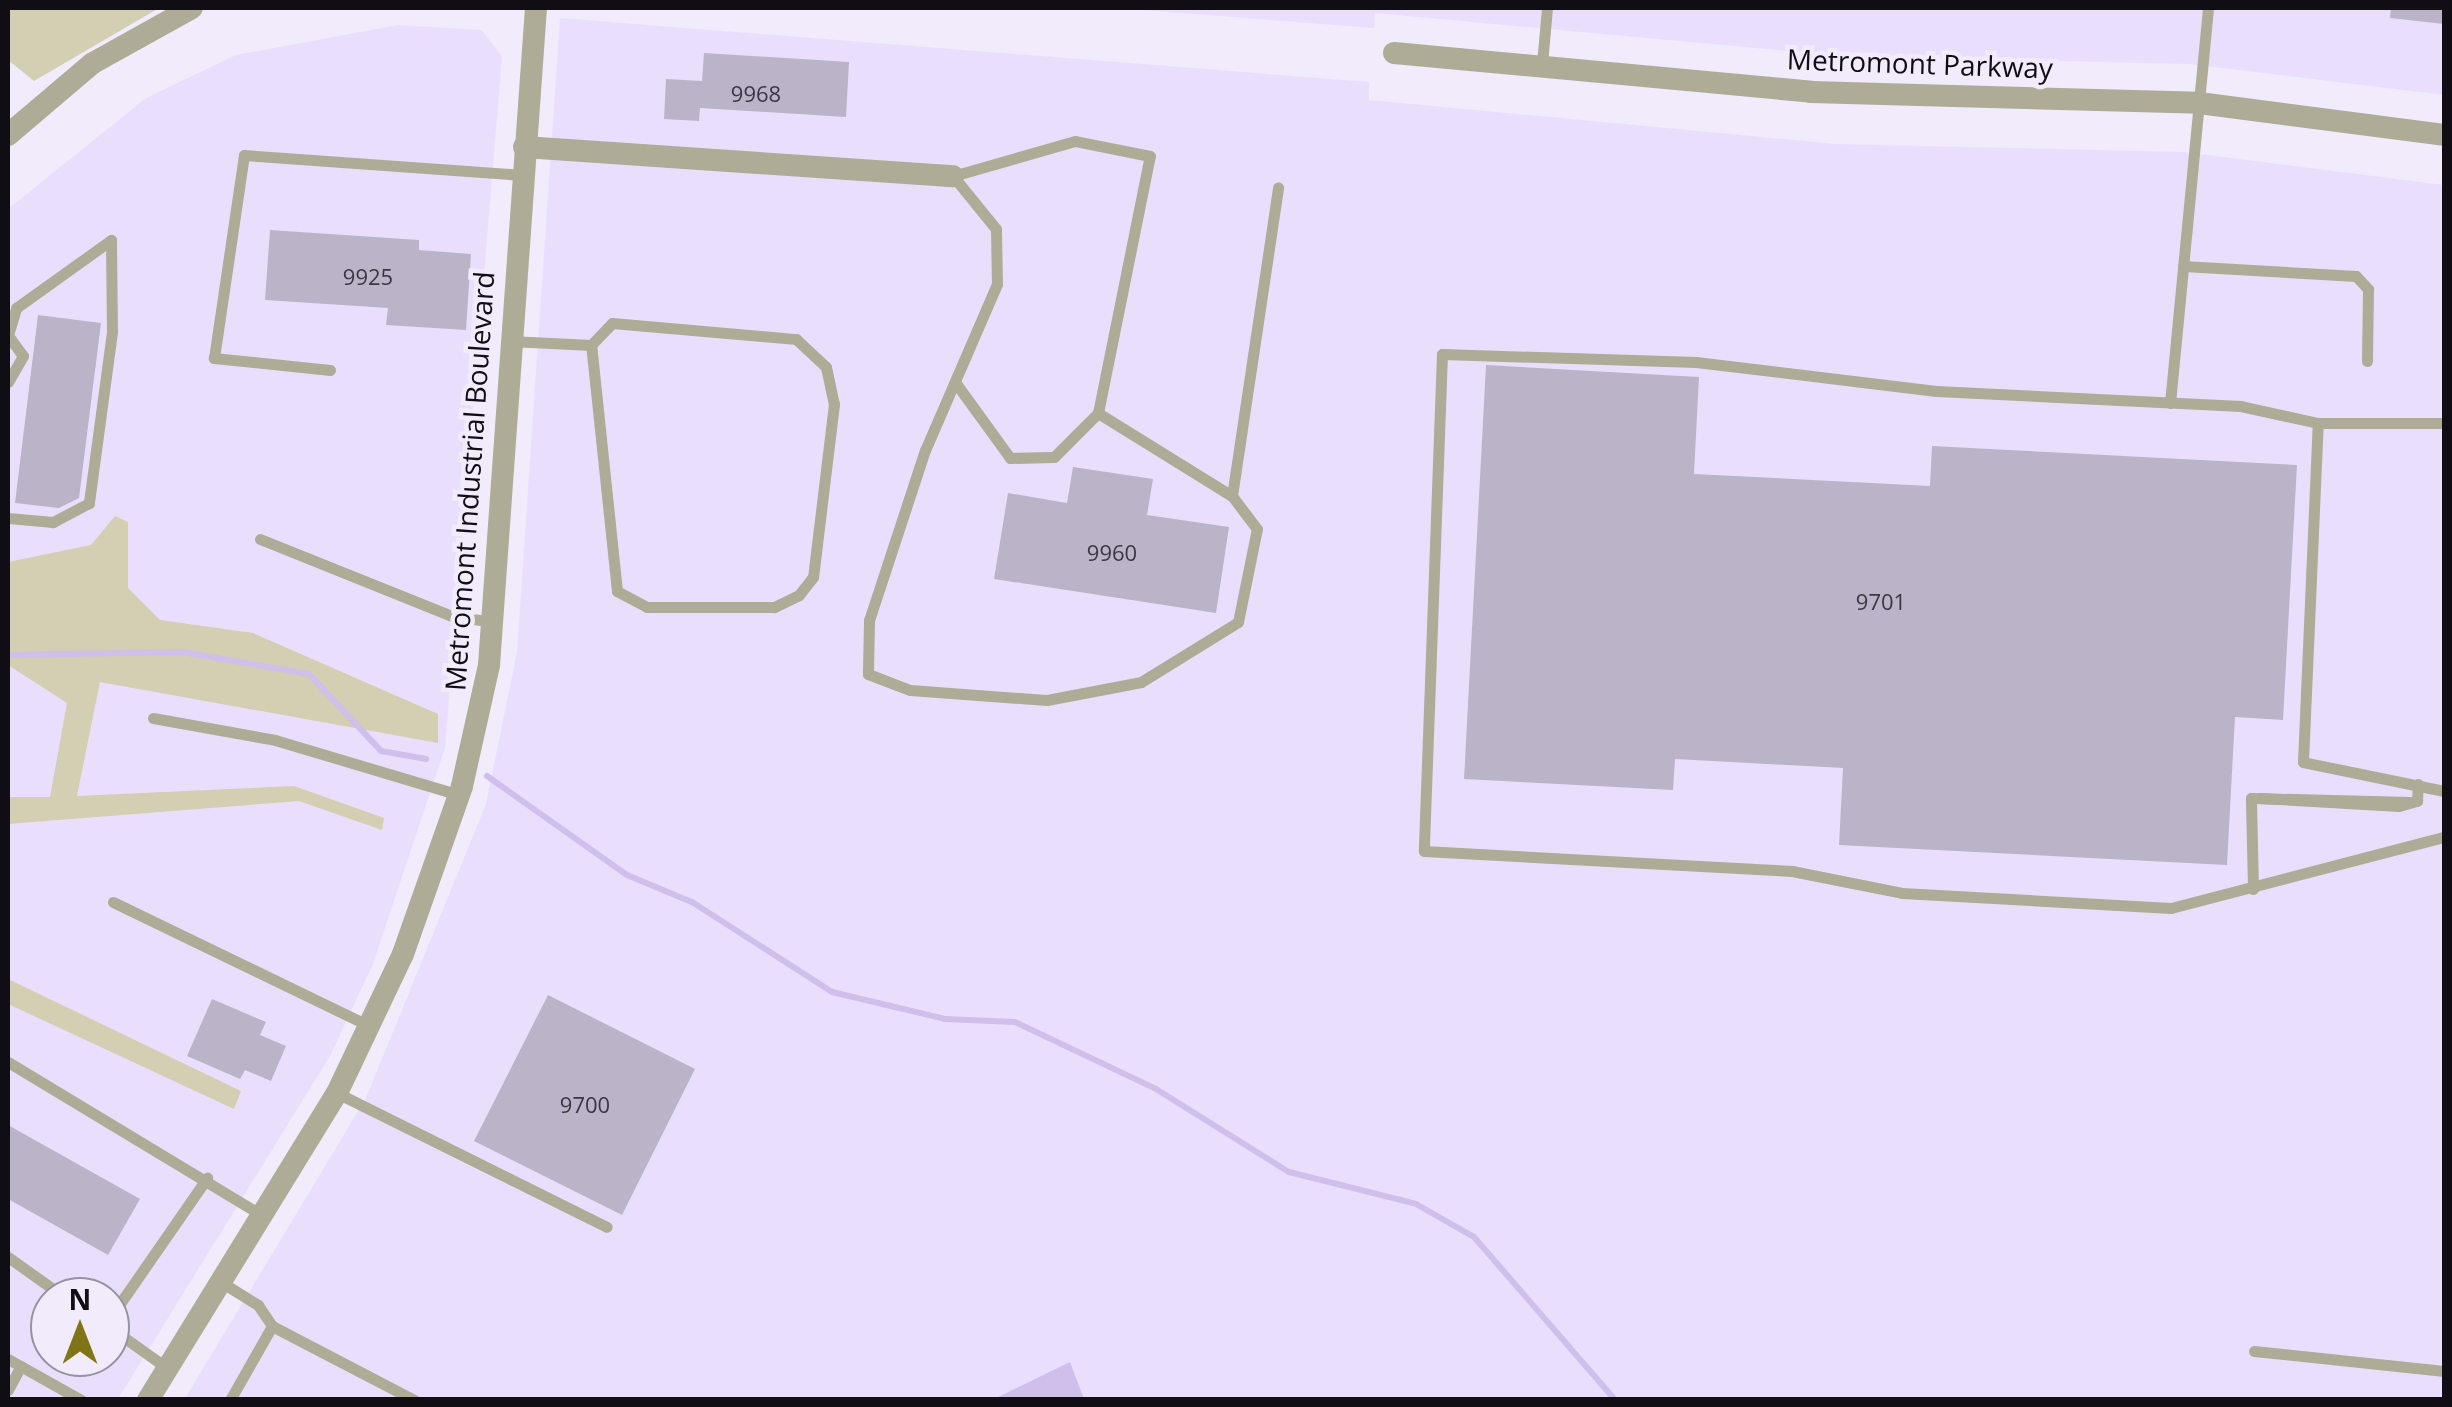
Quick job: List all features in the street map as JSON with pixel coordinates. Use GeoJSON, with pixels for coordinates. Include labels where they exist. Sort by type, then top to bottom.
{"type":"FeatureCollection","features":[{"type":"Feature","properties":{"kind":"street"},"geometry":{"type":"LineString","coordinates":[[8,134],[93,63],[192,8]]}},
{"type":"Feature","properties":{"kind":"street","name":"Metromont Industrial Boulevard"},"geometry":{"type":"LineString","coordinates":[[148,1400],[336,1093],[369,1026],[460,795],[492,622],[536,8]]}},
{"type":"Feature","properties":{"kind":"street","name":"Metromont Parkway"},"geometry":{"type":"LineString","coordinates":[[1394,53],[1811,92],[2199,103],[2444,135]]}},
{"type":"Feature","properties":{"kind":"street"},"geometry":{"type":"LineString","coordinates":[[524,147],[953,176]]}},
{"type":"Feature","properties":{"kind":"lane"},"geometry":{"type":"LineString","coordinates":[[1542,64],[1547,8]]}},
{"type":"Feature","properties":{"kind":"lane"},"geometry":{"type":"LineString","coordinates":[[2170,403],[2208,8]]}},
{"type":"Feature","properties":{"kind":"lane"},"geometry":{"type":"LineString","coordinates":[[955,382],[1010,458],[1054,457],[1098,413],[1150,156],[1076,141],[953,176],[996,229],[997,284],[955,382],[869,620],[868,674],[910,690],[1048,700],[1141,682],[1238,622],[1257,529],[1232,496],[1098,413]]}},
{"type":"Feature","properties":{"kind":"lane"},"geometry":{"type":"LineString","coordinates":[[330,370],[214,358],[244,155],[522,175]]}},
{"type":"Feature","properties":{"kind":"lane"},"geometry":{"type":"LineString","coordinates":[[1232,496],[1278,187]]}},
{"type":"Feature","properties":{"kind":"lane"},"geometry":{"type":"LineString","coordinates":[[8,382],[23,356],[8,334],[16,308],[111,240],[112,332],[88,503],[53,522],[8,518]]}},
{"type":"Feature","properties":{"kind":"lane"},"geometry":{"type":"LineString","coordinates":[[2183,266],[2356,276],[2368,290],[2367,361]]}},
{"type":"Feature","properties":{"kind":"lane"},"geometry":{"type":"LineString","coordinates":[[612,323],[759,336],[796,340],[826,367],[832,423],[813,576],[799,595],[774,606],[646,606],[617,591],[592,346],[612,323]]}},
{"type":"Feature","properties":{"kind":"lane"},"geometry":{"type":"LineString","coordinates":[[510,341],[592,346]]}},
{"type":"Feature","properties":{"kind":"lane"},"geometry":{"type":"LineString","coordinates":[[2444,423],[2318,423],[2170,403],[1936,391],[1696,362],[1442,354],[1424,852],[1792,871],[1902,893],[2171,908],[2444,838]]}},
{"type":"Feature","properties":{"kind":"lane"},"geometry":{"type":"LineString","coordinates":[[2318,423],[2303,762],[2444,792]]}},
{"type":"Feature","properties":{"kind":"lane"},"geometry":{"type":"LineString","coordinates":[[260,539],[452,616],[492,622]]}},
{"type":"Feature","properties":{"kind":"lane"},"geometry":{"type":"LineString","coordinates":[[152,718],[276,740],[460,795]]}},
{"type":"Feature","properties":{"kind":"lane"},"geometry":{"type":"LineString","coordinates":[[2253,889],[2251,798],[2410,802],[2418,784]]}},
{"type":"Feature","properties":{"kind":"lane"},"geometry":{"type":"LineString","coordinates":[[113,902],[369,1026]]}},
{"type":"Feature","properties":{"kind":"lane"},"geometry":{"type":"LineString","coordinates":[[8,1062],[207,1178],[262,1215]]}},
{"type":"Feature","properties":{"kind":"lane"},"geometry":{"type":"LineString","coordinates":[[336,1093],[607,1227]]}},
{"type":"Feature","properties":{"kind":"lane"},"geometry":{"type":"LineString","coordinates":[[130,1289],[207,1178]]}},
{"type":"Feature","properties":{"kind":"lane"},"geometry":{"type":"LineString","coordinates":[[8,1256],[37,1277]]}},
{"type":"Feature","properties":{"kind":"lane"},"geometry":{"type":"LineString","coordinates":[[221,1282],[258,1305],[272,1326],[414,1400]]}},
{"type":"Feature","properties":{"kind":"lane"},"geometry":{"type":"LineString","coordinates":[[230,1400],[272,1326]]}},
{"type":"Feature","properties":{"kind":"lane"},"geometry":{"type":"LineString","coordinates":[[130,1341],[167,1368]]}},
{"type":"Feature","properties":{"kind":"lane"},"geometry":{"type":"LineString","coordinates":[[2254,1351],[2444,1371]]}},
{"type":"Feature","properties":{"kind":"lane"},"geometry":{"type":"LineString","coordinates":[[8,1358],[81,1400]]}},
{"type":"Feature","properties":{"kind":"lane"},"geometry":{"type":"LineString","coordinates":[[8,1390],[22,1366]]}},
{"type":"Feature","properties":{"kind":"shaded area"},"geometry":{"type":"Polygon","coordinates":[[[8,8],[159,8],[34,81],[8,60],[8,8]]]}},
{"type":"Feature","properties":{"kind":"shaded area"},"geometry":{"type":"Polygon","coordinates":[[[1116,8],[2444,8],[2444,95],[2189,64],[1842,56],[1375,13],[1374,28],[1116,8]]]}},
{"type":"Feature","properties":{"kind":"shaded area"},"geometry":{"type":"Polygon","coordinates":[[[560,18],[1369,82],[1369,100],[1836,144],[2184,152],[2444,185],[2444,1399],[184,1400],[366,1098],[486,804],[517,652],[560,18]]]}},
{"type":"Feature","properties":{"kind":"shaded area"},"geometry":{"type":"Polygon","coordinates":[[[398,25],[482,30],[502,57],[445,748],[373,964],[330,1056],[118,1399],[8,1399],[8,209],[146,98],[236,55],[398,25]]]}},
{"type":"Feature","properties":{"kind":"shaded area"},"geometry":{"type":"Polygon","coordinates":[[[115,516],[128,522],[128,588],[160,620],[253,633],[438,714],[438,743],[100,682],[77,796],[294,786],[384,818],[382,830],[299,801],[8,824],[8,797],[50,797],[67,703],[8,665],[8,562],[91,545],[115,516]]]}},
{"type":"Feature","properties":{"kind":"shaded area"},"geometry":{"type":"Polygon","coordinates":[[[8,979],[241,1091],[234,1109],[8,1004],[8,979]]]}},
{"type":"Feature","properties":{"kind":"shaded area"},"geometry":{"type":"Polygon","coordinates":[[[1070,1362],[1084,1399],[994,1399],[1070,1362]]]}},
{"type":"Feature","properties":{"kind":"building"},"geometry":{"type":"Polygon","coordinates":[[[2391,8],[2444,8],[2444,24],[2390,18],[2391,8]]]}},
{"type":"Feature","properties":{"kind":"building"},"geometry":{"type":"Polygon","coordinates":[[[704,53],[849,62],[846,117],[700,108],[699,121],[664,119],[666,79],[702,81],[704,53]]]}},
{"type":"Feature","properties":{"kind":"building"},"geometry":{"type":"Polygon","coordinates":[[[270,230],[419,240],[419,250],[471,254],[466,330],[386,325],[388,308],[265,300],[270,230]]]}},
{"type":"Feature","properties":{"kind":"building"},"geometry":{"type":"Polygon","coordinates":[[[38,315],[101,323],[79,498],[59,508],[15,503],[38,315]]]}},
{"type":"Feature","properties":{"kind":"building"},"geometry":{"type":"Polygon","coordinates":[[[1486,365],[1699,377],[1694,474],[1930,486],[1932,446],[2297,465],[2283,720],[2235,717],[2227,865],[1839,845],[1843,768],[1675,759],[1673,790],[1464,779],[1486,365]]]}},
{"type":"Feature","properties":{"kind":"building"},"geometry":{"type":"Polygon","coordinates":[[[1073,467],[1153,479],[1147,515],[1229,527],[1216,613],[994,579],[1008,493],[1067,503],[1073,467]]]}},
{"type":"Feature","properties":{"kind":"building"},"geometry":{"type":"Polygon","coordinates":[[[548,995],[695,1069],[622,1215],[474,1141],[548,995]]]}},
{"type":"Feature","properties":{"kind":"building"},"geometry":{"type":"Polygon","coordinates":[[[212,999],[266,1022],[260,1035],[286,1046],[271,1081],[245,1070],[240,1079],[187,1056],[212,999]]]}},
{"type":"Feature","properties":{"kind":"building"},"geometry":{"type":"Polygon","coordinates":[[[8,1125],[140,1199],[108,1255],[8,1199],[8,1125]]]}},
{"type":"Feature","properties":{"kind":"waterway"},"geometry":{"type":"LineString","coordinates":[[8,655],[182,652],[309,674],[381,751],[426,759]]}},
{"type":"Feature","properties":{"kind":"waterway"},"geometry":{"type":"LineString","coordinates":[[487,776],[627,875],[692,902],[832,992],[945,1019],[1015,1022],[1156,1089],[1289,1172],[1416,1204],[1474,1237],[1615,1400]]}}]}
